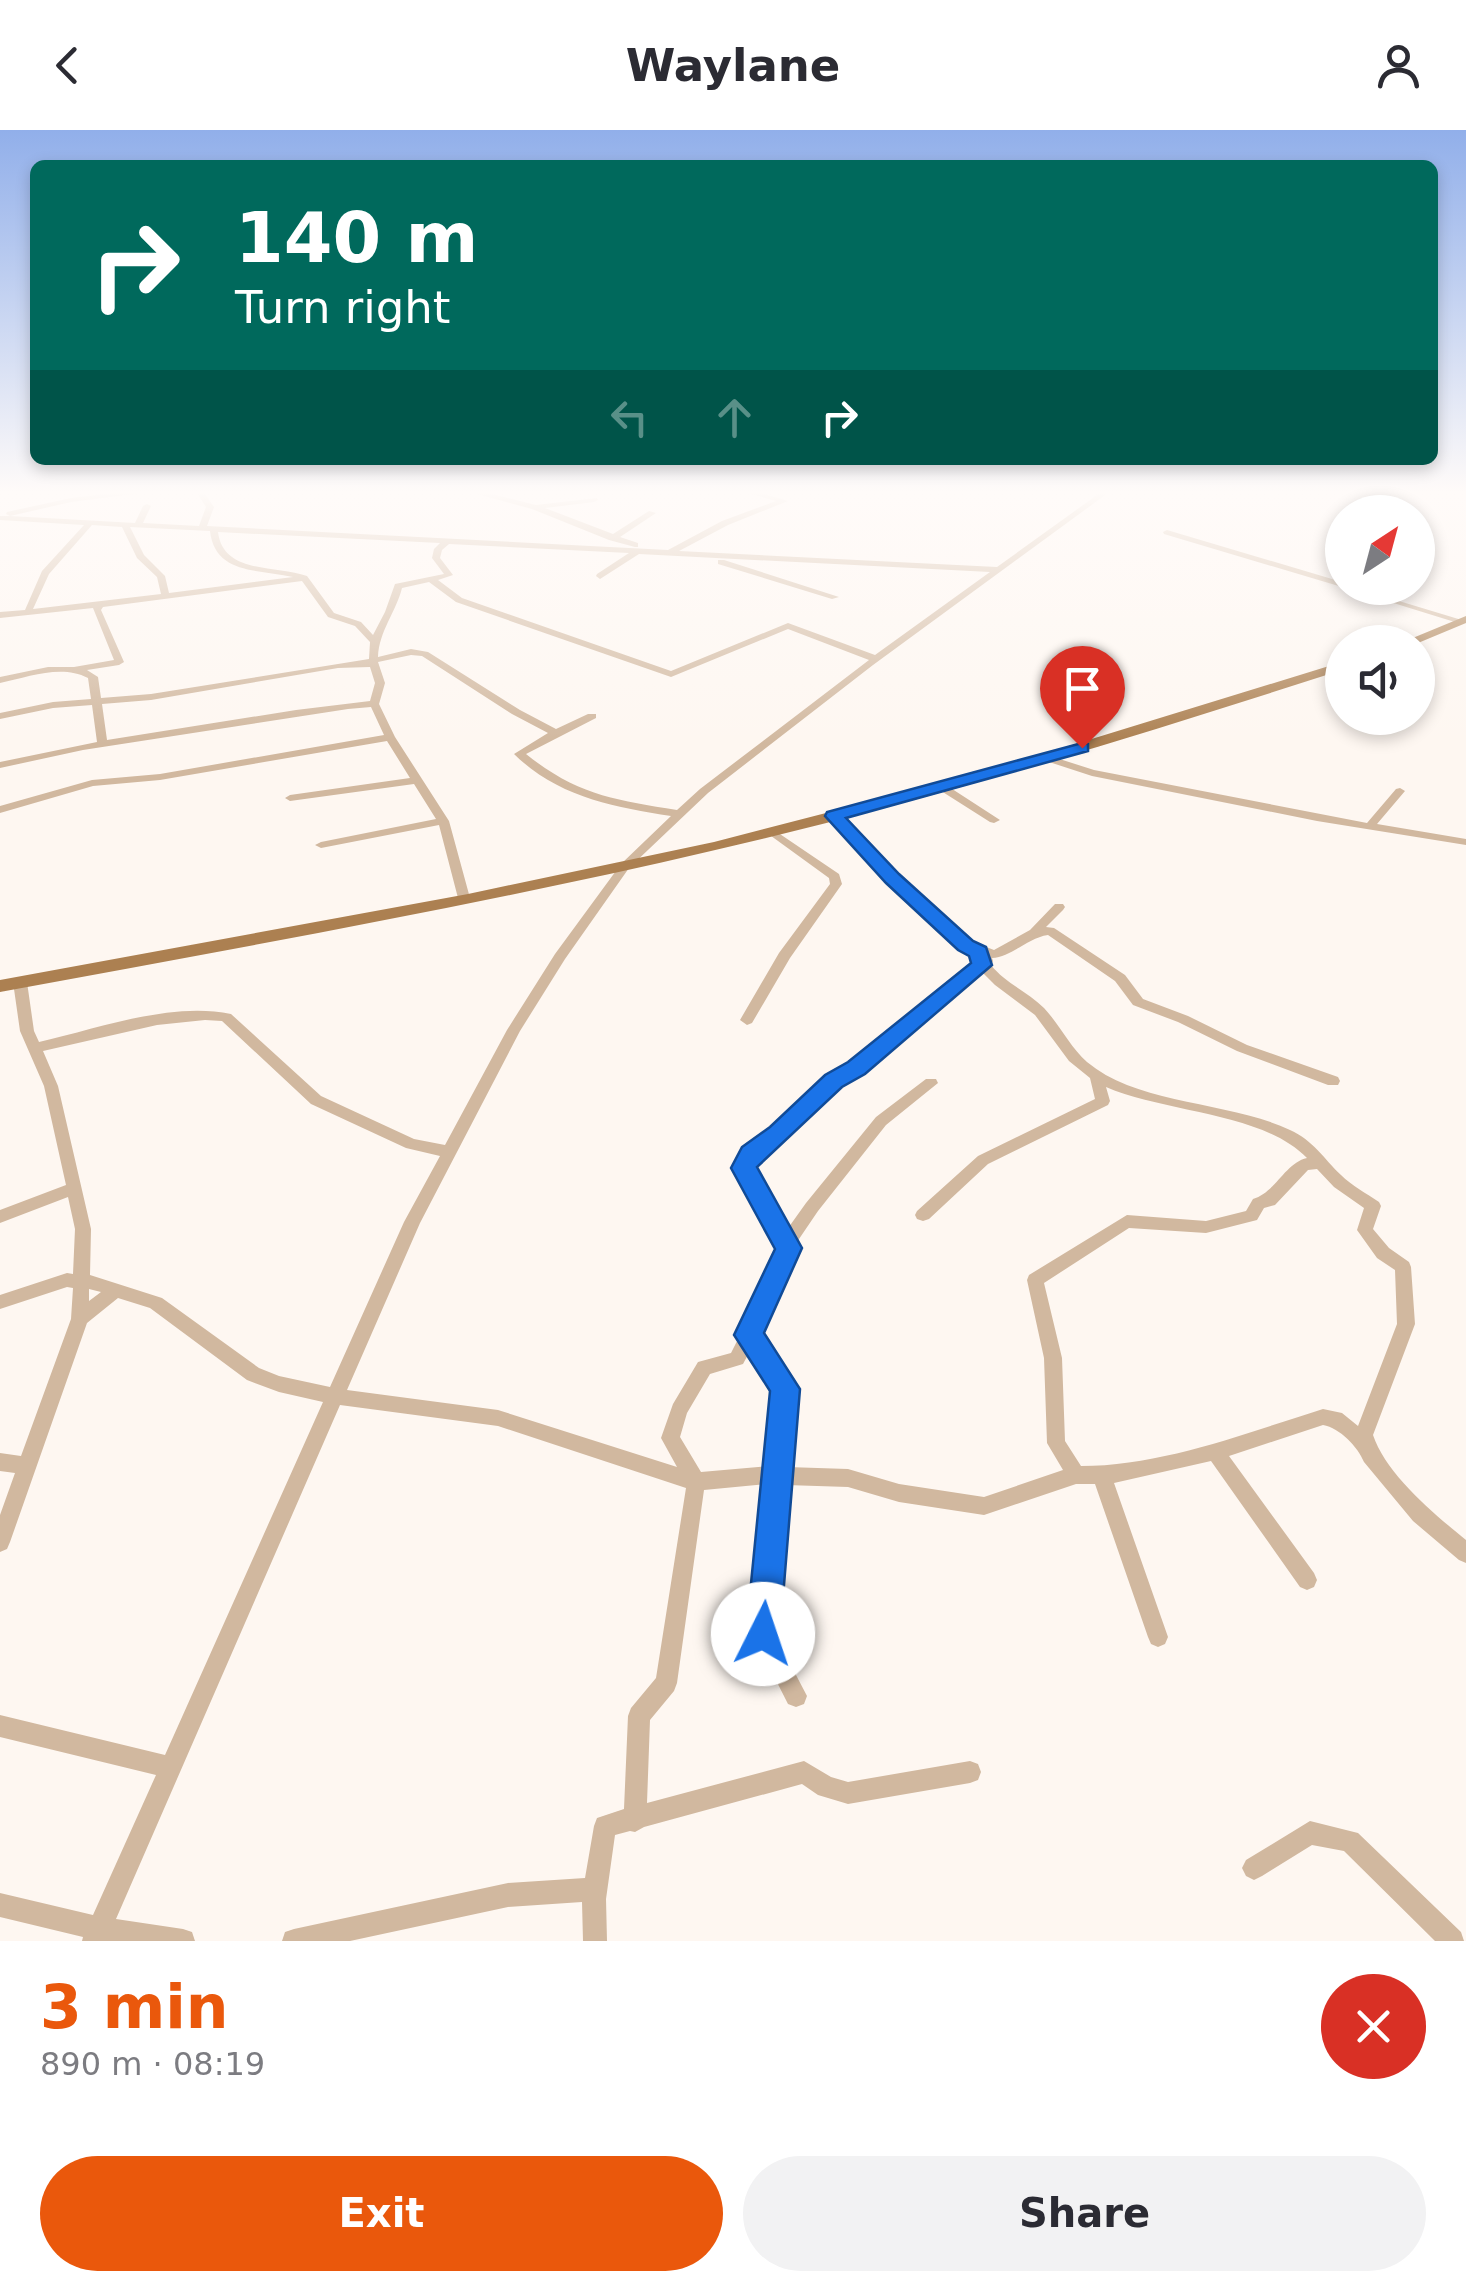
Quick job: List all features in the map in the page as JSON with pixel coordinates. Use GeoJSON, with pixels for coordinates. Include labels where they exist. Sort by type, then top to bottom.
{"type":"FeatureCollection","features":[{"type":"Feature","properties":{"kind":"main road"},"geometry":{"type":"LineString","coordinates":[[1435,631],[1463,620]]}},
{"type":"Feature","properties":{"kind":"main road"},"geometry":{"type":"LineString","coordinates":[[0,986],[625,866],[834,816],[1048,758],[1325,671]]}},
{"type":"Feature","properties":{"kind":"street"},"geometry":{"type":"LineString","coordinates":[[29,609],[44,575]]}},
{"type":"Feature","properties":{"kind":"street"},"geometry":{"type":"LineString","coordinates":[[160,575],[165,595]]}},
{"type":"Feature","properties":{"kind":"street"},"geometry":{"type":"LineString","coordinates":[[284,575],[304,578],[331,614],[358,624],[372,640]]}},
{"type":"Feature","properties":{"kind":"street"},"geometry":{"type":"LineString","coordinates":[[447,575],[398,586],[396,598],[372,640],[368,663],[380,682],[374,704],[390,738],[443,821],[464,898]]}},
{"type":"Feature","properties":{"kind":"street"},"geometry":{"type":"LineString","coordinates":[[765,575],[835,597]]}},
{"type":"Feature","properties":{"kind":"street"},"geometry":{"type":"LineString","coordinates":[[97,1935],[412,1222],[514,1030],[560,957],[625,866],[704,790],[993,575]]}},
{"type":"Feature","properties":{"kind":"street"},"geometry":{"type":"LineString","coordinates":[[0,615],[304,578]]}},
{"type":"Feature","properties":{"kind":"street"},"geometry":{"type":"LineString","coordinates":[[431,579],[460,600],[671,674],[788,626],[876,658]]}},
{"type":"Feature","properties":{"kind":"street"},"geometry":{"type":"LineString","coordinates":[[0,680],[119,662],[99,605]]}},
{"type":"Feature","properties":{"kind":"street"},"geometry":{"type":"LineString","coordinates":[[1411,605],[1463,620]]}},
{"type":"Feature","properties":{"kind":"street"},"geometry":{"type":"LineString","coordinates":[[0,716],[368,663],[411,652],[424,654],[556,733]]}},
{"type":"Feature","properties":{"kind":"street"},"geometry":{"type":"LineString","coordinates":[[77,669],[93,677],[94,700],[104,733],[102,741]]}},
{"type":"Feature","properties":{"kind":"street"},"geometry":{"type":"LineString","coordinates":[[0,765],[102,741],[171,734],[306,710],[374,704]]}},
{"type":"Feature","properties":{"kind":"street"},"geometry":{"type":"LineString","coordinates":[[592,716],[519,754],[560,787],[598,800],[679,814]]}},
{"type":"Feature","properties":{"kind":"street"},"geometry":{"type":"LineString","coordinates":[[0,810],[92,782],[160,777],[390,738]]}},
{"type":"Feature","properties":{"kind":"street"},"geometry":{"type":"LineString","coordinates":[[1048,758],[1092,773],[1466,842]]}},
{"type":"Feature","properties":{"kind":"street"},"geometry":{"type":"LineString","coordinates":[[290,798],[417,780]]}},
{"type":"Feature","properties":{"kind":"street"},"geometry":{"type":"LineString","coordinates":[[942,787],[994,820]]}},
{"type":"Feature","properties":{"kind":"street"},"geometry":{"type":"LineString","coordinates":[[1369,827],[1400,791]]}},
{"type":"Feature","properties":{"kind":"street"},"geometry":{"type":"LineString","coordinates":[[834,816],[892,878],[965,946],[985,957],[1032,1005],[1074,1061],[1096,1075],[1163,1101],[1285,1132],[1313,1150],[1331,1176],[1373,1206],[1365,1230],[1383,1253],[1403,1267],[1406,1324],[1364,1434],[1371,1456],[1420,1514],[1466,1553]]}},
{"type":"Feature","properties":{"kind":"street"},"geometry":{"type":"LineString","coordinates":[[321,844],[443,821]]}},
{"type":"Feature","properties":{"kind":"street"},"geometry":{"type":"LineString","coordinates":[[748,1020],[784,956],[836,884],[835,877],[771,831]]}},
{"type":"Feature","properties":{"kind":"street"},"geometry":{"type":"LineString","coordinates":[[1034,933],[1059,907]]}},
{"type":"Feature","properties":{"kind":"street"},"geometry":{"type":"LineString","coordinates":[[789,1248],[744,1168],[750,1154],[985,957],[1034,933],[1050,931],[1086,954],[1120,978],[1138,1002],[1184,1019],[1242,1048],[1333,1081]]}},
{"type":"Feature","properties":{"kind":"street"},"geometry":{"type":"LineString","coordinates":[[0,1542],[80,1319],[83,1230],[51,1086],[27,1031],[20,982]]}},
{"type":"Feature","properties":{"kind":"street"},"geometry":{"type":"LineString","coordinates":[[34,1048],[181,1017],[206,1014],[226,1018],[316,1100],[410,1144],[450,1152]]}},
{"type":"Feature","properties":{"kind":"street"},"geometry":{"type":"LineString","coordinates":[[923,1215],[983,1160],[1103,1101],[1096,1075]]}},
{"type":"Feature","properties":{"kind":"street"},"geometry":{"type":"LineString","coordinates":[[634,1820],[639,1716],[666,1683],[696,1482],[670,1438],[679,1410],[704,1368],[737,1359],[791,1237],[845,1161],[881,1121],[931,1083]]}},
{"type":"Feature","properties":{"kind":"street"},"geometry":{"type":"LineString","coordinates":[[1076,1475],[1056,1443],[1053,1358],[1035,1280],[1127,1221],[1206,1227],[1250,1216],[1259,1202],[1269,1200],[1304,1164],[1322,1163]]}},
{"type":"Feature","properties":{"kind":"street"},"geometry":{"type":"LineString","coordinates":[[0,1216],[73,1190]]}},
{"type":"Feature","properties":{"kind":"street"},"geometry":{"type":"LineString","coordinates":[[0,1302],[68,1280],[116,1289],[156,1304],[253,1374],[334,1396],[498,1418],[696,1482],[776,1476],[848,1478],[899,1492],[984,1506],[1076,1475],[1107,1475],[1215,1452],[1324,1417],[1336,1418],[1368,1446]]}},
{"type":"Feature","properties":{"kind":"street"},"geometry":{"type":"LineString","coordinates":[[80,1319],[116,1289]]}},
{"type":"Feature","properties":{"kind":"street"},"geometry":{"type":"LineString","coordinates":[[749,1335],[785,1389],[763,1634],[796,1696]]}},
{"type":"Feature","properties":{"kind":"street"},"geometry":{"type":"LineString","coordinates":[[1215,1452],[1307,1580]]}},
{"type":"Feature","properties":{"kind":"street"},"geometry":{"type":"LineString","coordinates":[[0,1462],[28,1466]]}},
{"type":"Feature","properties":{"kind":"street"},"geometry":{"type":"LineString","coordinates":[[1107,1475],[1104,1484],[1158,1637]]}},
{"type":"Feature","properties":{"kind":"street"},"geometry":{"type":"LineString","coordinates":[[0,1726],[170,1768]]}},
{"type":"Feature","properties":{"kind":"street"},"geometry":{"type":"LineString","coordinates":[[595,1941],[595,1889],[605,1826],[804,1772],[826,1787],[848,1792],[970,1772]]}},
{"type":"Feature","properties":{"kind":"street"},"geometry":{"type":"LineString","coordinates":[[1254,1868],[1310,1833],[1350,1841],[1452,1941]]}},
{"type":"Feature","properties":{"kind":"street"},"geometry":{"type":"LineString","coordinates":[[294,1941],[412,1919],[508,1895],[595,1889]]}},
{"type":"Feature","properties":{"kind":"street"},"geometry":{"type":"LineString","coordinates":[[0,1906],[97,1935],[184,1941]]}},
{"type":"Feature","properties":{"kind":"route"},"geometry":{"type":"LineString","coordinates":[[763,1634],[785,1389],[749,1335],[789,1248],[744,1168],[750,1154],[779,1133],[834,1081],[856,1068],[982,965],[979,952],[965,946],[892,878],[834,816],[1082,748]]}}]}
